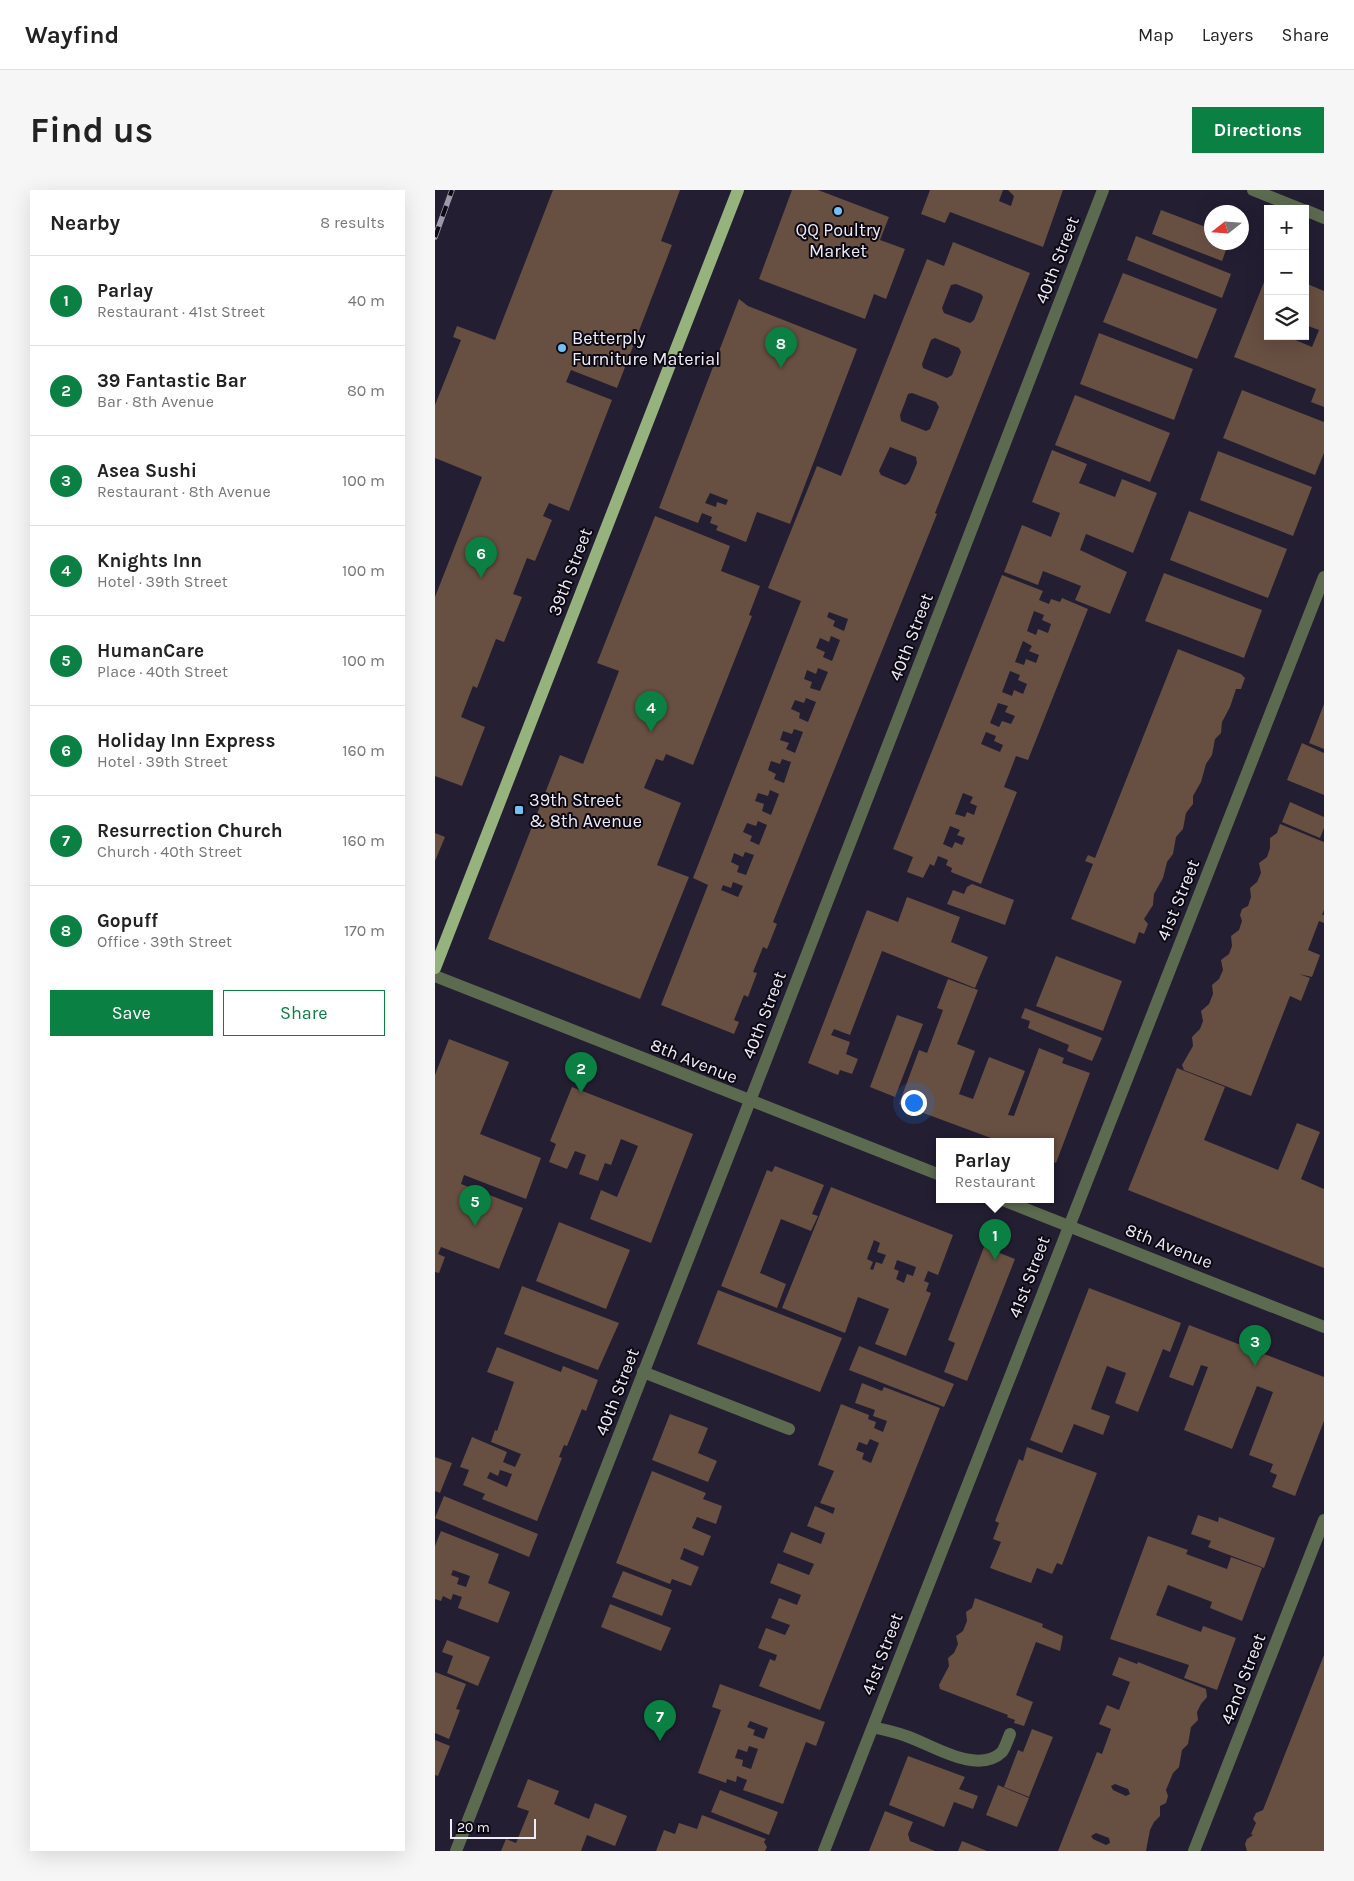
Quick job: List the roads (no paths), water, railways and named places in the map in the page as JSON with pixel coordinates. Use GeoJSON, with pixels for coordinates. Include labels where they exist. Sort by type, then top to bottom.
{"type":"FeatureCollection","features":[{"type":"Feature","properties":{"kind":"main road","name":"39th Street"},"geometry":{"type":"LineString","coordinates":[[435,968],[738,190]]}},
{"type":"Feature","properties":{"kind":"street","name":"40th Street"},"geometry":{"type":"LineString","coordinates":[[455,1851],[749,1102],[1103,190]]}},
{"type":"Feature","properties":{"kind":"street"},"geometry":{"type":"LineString","coordinates":[[1253,190],[1291,205]]}},
{"type":"Feature","properties":{"kind":"street"},"geometry":{"type":"LineString","coordinates":[[1309,212],[1324,218]]}},
{"type":"Feature","properties":{"kind":"street","name":"41st Street"},"geometry":{"type":"LineString","coordinates":[[824,1851],[1324,577]]}},
{"type":"Feature","properties":{"kind":"street","name":"8th Avenue"},"geometry":{"type":"LineString","coordinates":[[435,976],[749,1102],[936,1174]]}},
{"type":"Feature","properties":{"kind":"street","name":"8th Avenue"},"geometry":{"type":"LineString","coordinates":[[1011,1203],[1324,1327]]}},
{"type":"Feature","properties":{"kind":"street"},"geometry":{"type":"LineString","coordinates":[[643,1372],[789,1429]]}},
{"type":"Feature","properties":{"kind":"street","name":"42nd Street"},"geometry":{"type":"LineString","coordinates":[[1194,1851],[1324,1520]]}},
{"type":"Feature","properties":{"kind":"street"},"geometry":{"type":"LineString","coordinates":[[873,1727],[907,1736],[948,1754],[973,1761],[988,1758],[1001,1752],[1010,1734]]}},
{"type":"Feature","properties":{"kind":"railway"},"geometry":{"type":"LineString","coordinates":[[435,237],[452,190]]}},
{"type":"Feature","properties":{"kind":"place","name":"QQ Poultry Market"},"geometry":{"type":"Point","coordinates":[838,211]}},
{"type":"Feature","properties":{"kind":"place","name":"Betterply Furniture Material"},"geometry":{"type":"Point","coordinates":[562,348]}},
{"type":"Feature","properties":{"kind":"place","name":"Gopuff"},"geometry":{"type":"Point","coordinates":[781,368]}},
{"type":"Feature","properties":{"kind":"place","name":"Holiday Inn Express"},"geometry":{"type":"Point","coordinates":[481,578]}},
{"type":"Feature","properties":{"kind":"place","name":"Knights Inn"},"geometry":{"type":"Point","coordinates":[651,732]}},
{"type":"Feature","properties":{"kind":"place","name":"39th Street & 8th Avenue"},"geometry":{"type":"Point","coordinates":[519,810]}},
{"type":"Feature","properties":{"kind":"place","name":"39 Fantastic Bar"},"geometry":{"type":"Point","coordinates":[581,1093]}},
{"type":"Feature","properties":{"kind":"place","name":"HumanCare"},"geometry":{"type":"Point","coordinates":[475,1226]}},
{"type":"Feature","properties":{"kind":"place","name":"Parlay"},"geometry":{"type":"Point","coordinates":[995,1260]}},
{"type":"Feature","properties":{"kind":"place","name":"Asea Sushi"},"geometry":{"type":"Point","coordinates":[1255,1366]}},
{"type":"Feature","properties":{"kind":"place","name":"Resurrection Church"},"geometry":{"type":"Point","coordinates":[660,1741]}}]}
